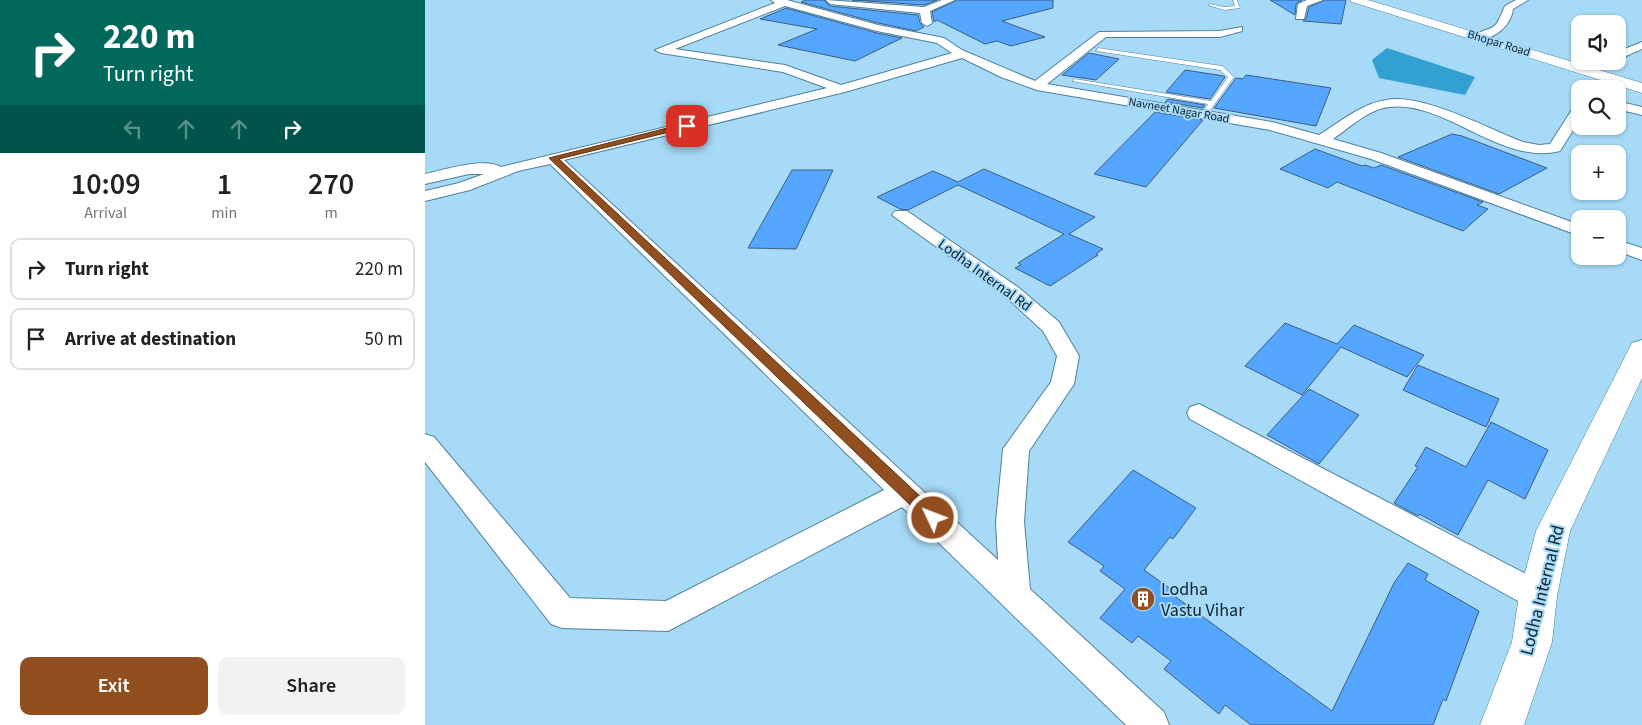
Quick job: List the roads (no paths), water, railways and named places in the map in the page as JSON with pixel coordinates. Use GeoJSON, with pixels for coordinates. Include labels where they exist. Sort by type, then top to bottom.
{"type":"FeatureCollection","features":[{"type":"Feature","properties":{"kind":"street"},"geometry":{"type":"LineString","coordinates":[[829,2],[925,10],[950,0]]}},
{"type":"Feature","properties":{"kind":"street"},"geometry":{"type":"LineString","coordinates":[[1300,17],[1303,4],[1319,0]]}},
{"type":"Feature","properties":{"kind":"street","name":"Bhopar Road"},"geometry":{"type":"LineString","coordinates":[[1356,0],[1571,65]]}},
{"type":"Feature","properties":{"kind":"street"},"geometry":{"type":"LineString","coordinates":[[1478,36],[1500,29],[1507,20],[1508,8],[1523,0]]}},
{"type":"Feature","properties":{"kind":"street"},"geometry":{"type":"LineString","coordinates":[[779,2],[661,50],[785,69],[841,89]]}},
{"type":"Feature","properties":{"kind":"street","name":"Navneet Nagar Road"},"geometry":{"type":"LineString","coordinates":[[779,2],[877,28],[940,40],[963,54],[1005,74],[1037,86],[1208,109],[1272,126],[1376,156],[1571,228]]}},
{"type":"Feature","properties":{"kind":"street"},"geometry":{"type":"LineString","coordinates":[[925,10],[924,16],[927,24],[940,40]]}},
{"type":"Feature","properties":{"kind":"street"},"geometry":{"type":"LineString","coordinates":[[1037,86],[1103,34],[1220,34],[1239,29]]}},
{"type":"Feature","properties":{"kind":"street"},"geometry":{"type":"LineString","coordinates":[[1626,53],[1642,45]]}},
{"type":"Feature","properties":{"kind":"street"},"geometry":{"type":"LineString","coordinates":[[425,196],[464,187],[513,168],[841,89],[963,54]]}},
{"type":"Feature","properties":{"kind":"street","name":"Bhopar Road"},"geometry":{"type":"LineString","coordinates":[[1587,70],[1638,85]]}},
{"type":"Feature","properties":{"kind":"street"},"geometry":{"type":"LineString","coordinates":[[1321,140],[1378,106],[1399,103],[1418,106],[1523,145],[1548,150],[1555,148],[1571,122]]}},
{"type":"Feature","properties":{"kind":"street"},"geometry":{"type":"LineString","coordinates":[[1626,107],[1642,111]]}},
{"type":"Feature","properties":{"kind":"street"},"geometry":{"type":"LineString","coordinates":[[553,158],[1151,725]]}},
{"type":"Feature","properties":{"kind":"street"},"geometry":{"type":"LineString","coordinates":[[425,179],[469,169],[513,168]]}},
{"type":"Feature","properties":{"kind":"street","name":"Lodha Internal Rd"},"geometry":{"type":"LineString","coordinates":[[901,215],[1012,292],[1051,327],[1068,356],[1062,384],[1016,449],[1010,522],[1015,596]]}},
{"type":"Feature","properties":{"kind":"street"},"geometry":{"type":"LineString","coordinates":[[1626,248],[1642,254]]}},
{"type":"Feature","properties":{"kind":"street","name":"Lodha Internal Rd"},"geometry":{"type":"LineString","coordinates":[[1502,725],[1532,642],[1538,596],[1553,531],[1642,349]]}},
{"type":"Feature","properties":{"kind":"street"},"geometry":{"type":"LineString","coordinates":[[1199,413],[1538,596]]}},
{"type":"Feature","properties":{"kind":"street"},"geometry":{"type":"LineString","coordinates":[[425,444],[562,613],[668,616],[905,492]]}},
{"type":"Feature","properties":{"kind":"lane"},"geometry":{"type":"LineString","coordinates":[[1210,5],[1218,8],[1235,8],[1238,7],[1235,0]]}},
{"type":"Feature","properties":{"kind":"lane"},"geometry":{"type":"LineString","coordinates":[[1075,81],[1208,109],[1231,77],[1222,68],[1098,50]]}},
{"type":"Feature","properties":{"kind":"water"},"geometry":{"type":"Polygon","coordinates":[[[1387,48],[1475,77],[1465,95],[1379,78],[1372,60],[1387,48]]]}},
{"type":"Feature","properties":{"kind":"place","name":"Lodha Vastu Vihar"},"geometry":{"type":"Point","coordinates":[1143,599]}}]}
